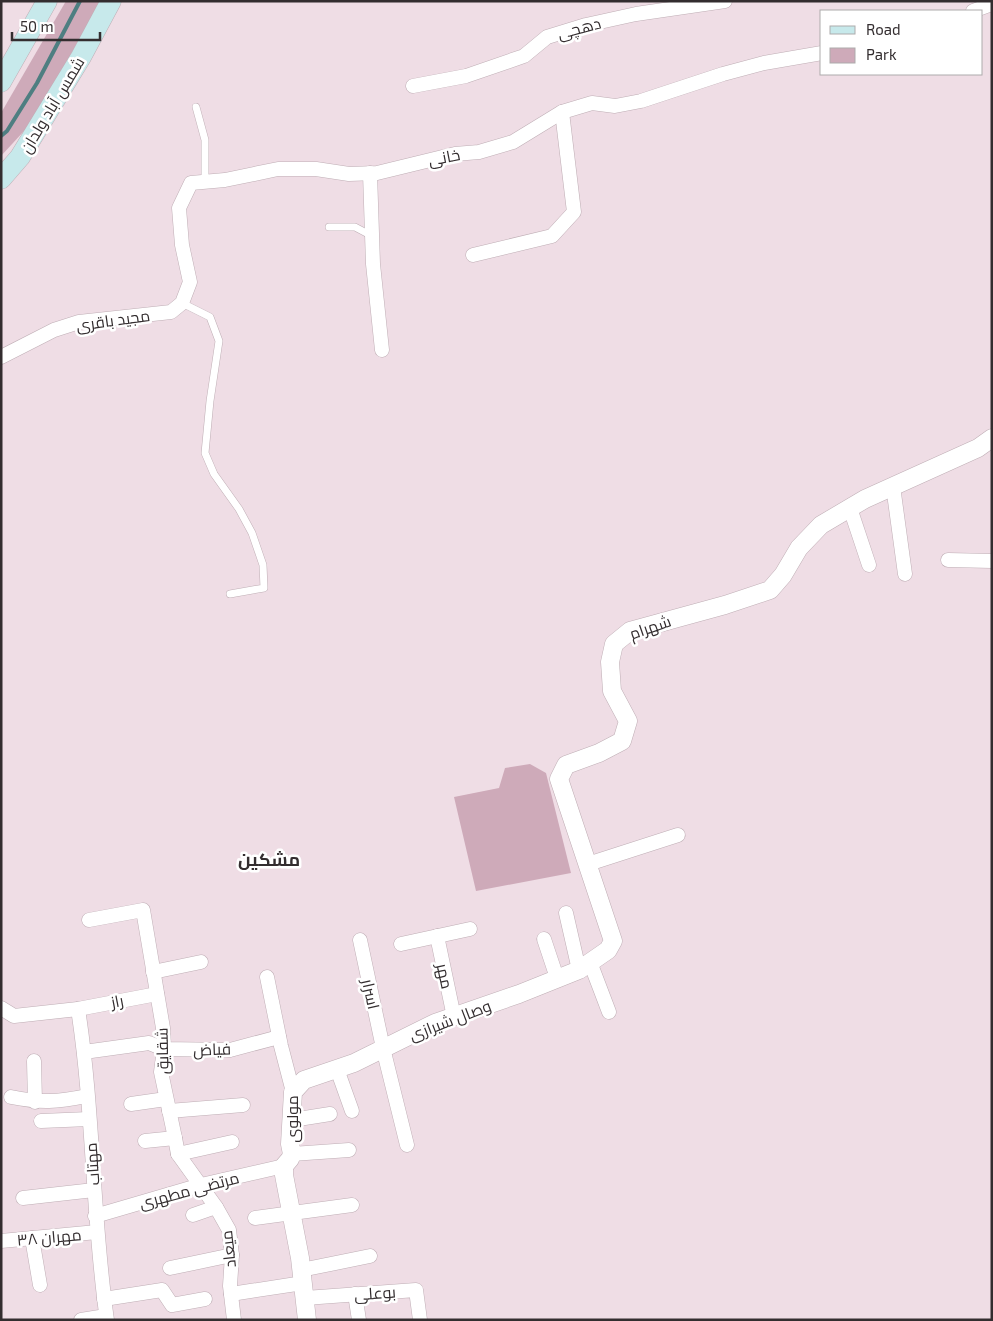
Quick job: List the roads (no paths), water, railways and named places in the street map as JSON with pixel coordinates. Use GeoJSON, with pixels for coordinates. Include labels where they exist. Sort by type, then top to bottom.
{"type":"FeatureCollection","features":[{"type":"Feature","properties":{"kind":"main road"},"geometry":{"type":"LineString","coordinates":[[1,82],[47,1]]}},
{"type":"Feature","properties":{"kind":"main road","name":"شمس آباد ولدان"},"geometry":{"type":"LineString","coordinates":[[1,179],[20,157],[81,57],[111,1]]}},
{"type":"Feature","properties":{"kind":"street","name":"دهچی"},"geometry":{"type":"LineString","coordinates":[[413,86],[466,76],[524,56],[547,37],[586,25],[636,14],[724,1]]}},
{"type":"Feature","properties":{"kind":"street"},"geometry":{"type":"LineString","coordinates":[[976,10],[992,4]]}},
{"type":"Feature","properties":{"kind":"street","name":"خانی"},"geometry":{"type":"LineString","coordinates":[[182,303],[190,282],[182,245],[179,208],[191,183],[225,180],[278,169],[316,169],[348,174],[377,173],[455,154],[479,152],[513,142],[562,112],[592,103],[615,106],[640,101],[764,63],[820,53]]}},
{"type":"Feature","properties":{"kind":"street"},"geometry":{"type":"LineString","coordinates":[[473,255],[552,236],[574,212],[562,112]]}},
{"type":"Feature","properties":{"kind":"street"},"geometry":{"type":"LineString","coordinates":[[370,173],[373,264],[382,350]]}},
{"type":"Feature","properties":{"kind":"street","name":"مجید باقری"},"geometry":{"type":"LineString","coordinates":[[1,357],[54,330],[79,322],[171,312],[182,303]]}},
{"type":"Feature","properties":{"kind":"street","name":"شهرام"},"geometry":{"type":"LineString","coordinates":[[608,950],[613,941],[559,779],[566,764],[599,753],[622,741],[628,721],[612,691],[610,662],[614,644],[630,631],[725,605],[770,590],[783,575],[799,548],[821,525],[865,499],[978,448],[992,438]]}},
{"type":"Feature","properties":{"kind":"street"},"geometry":{"type":"LineString","coordinates":[[893,486],[906,574]]}},
{"type":"Feature","properties":{"kind":"street"},"geometry":{"type":"LineString","coordinates":[[850,508],[869,565]]}},
{"type":"Feature","properties":{"kind":"street"},"geometry":{"type":"LineString","coordinates":[[948,560],[992,561]]}},
{"type":"Feature","properties":{"kind":"street"},"geometry":{"type":"LineString","coordinates":[[588,864],[678,836]]}},
{"type":"Feature","properties":{"kind":"street","name":"شقایق"},"geometry":{"type":"LineString","coordinates":[[89,920],[143,910],[163,1028],[164,1049],[161,1072],[178,1154],[200,1185]]}},
{"type":"Feature","properties":{"kind":"street"},"geometry":{"type":"LineString","coordinates":[[566,913],[584,966],[609,1012]]}},
{"type":"Feature","properties":{"kind":"street"},"geometry":{"type":"LineString","coordinates":[[401,944],[470,929]]}},
{"type":"Feature","properties":{"kind":"street","name":"مهر"},"geometry":{"type":"LineString","coordinates":[[437,936],[454,1017]]}},
{"type":"Feature","properties":{"kind":"street"},"geometry":{"type":"LineString","coordinates":[[544,939],[557,978]]}},
{"type":"Feature","properties":{"kind":"street","name":"اسرار"},"geometry":{"type":"LineString","coordinates":[[360,940],[383,1048],[407,1146]]}},
{"type":"Feature","properties":{"kind":"street","name":"وصال شیرازی"},"geometry":{"type":"LineString","coordinates":[[293,1092],[304,1080],[354,1063],[435,1023],[557,978],[584,966],[608,950]]}},
{"type":"Feature","properties":{"kind":"street"},"geometry":{"type":"LineString","coordinates":[[153,972],[201,962]]}},
{"type":"Feature","properties":{"kind":"street","name":"مولوی"},"geometry":{"type":"LineString","coordinates":[[267,977],[279,1037],[293,1092],[290,1144],[284,1175],[303,1284],[307,1320]]}},
{"type":"Feature","properties":{"kind":"street","name":"راز"},"geometry":{"type":"LineString","coordinates":[[1,1008],[14,1016],[78,1009],[157,994]]}},
{"type":"Feature","properties":{"kind":"street","name":"مهتاب"},"geometry":{"type":"LineString","coordinates":[[78,1009],[84,1052],[95,1216],[106,1318]]}},
{"type":"Feature","properties":{"kind":"street","name":"فیاض"},"geometry":{"type":"LineString","coordinates":[[84,1052],[149,1043],[164,1049],[230,1050],[279,1037]]}},
{"type":"Feature","properties":{"kind":"street"},"geometry":{"type":"LineString","coordinates":[[34,1061],[35,1102]]}},
{"type":"Feature","properties":{"kind":"street"},"geometry":{"type":"LineString","coordinates":[[337,1069],[352,1111]]}},
{"type":"Feature","properties":{"kind":"street"},"geometry":{"type":"LineString","coordinates":[[11,1097],[35,1102],[58,1101],[87,1096]]}},
{"type":"Feature","properties":{"kind":"street"},"geometry":{"type":"LineString","coordinates":[[131,1104],[243,1105]]}},
{"type":"Feature","properties":{"kind":"street"},"geometry":{"type":"LineString","coordinates":[[292,1120],[330,1114]]}},
{"type":"Feature","properties":{"kind":"street"},"geometry":{"type":"LineString","coordinates":[[41,1121],[89,1119]]}},
{"type":"Feature","properties":{"kind":"street"},"geometry":{"type":"LineString","coordinates":[[145,1142],[175,1138]]}},
{"type":"Feature","properties":{"kind":"street"},"geometry":{"type":"LineString","coordinates":[[178,1154],[232,1142]]}},
{"type":"Feature","properties":{"kind":"street","name":"مرتضی مطهری"},"geometry":{"type":"LineString","coordinates":[[95,1216],[288,1160],[350,1150]]}},
{"type":"Feature","properties":{"kind":"street","name":"میعاد"},"geometry":{"type":"LineString","coordinates":[[200,1185],[216,1207],[229,1230],[232,1254],[230,1286],[234,1320]]}},
{"type":"Feature","properties":{"kind":"street"},"geometry":{"type":"LineString","coordinates":[[23,1198],[94,1190]]}},
{"type":"Feature","properties":{"kind":"street"},"geometry":{"type":"LineString","coordinates":[[254,1218],[352,1205]]}},
{"type":"Feature","properties":{"kind":"street"},"geometry":{"type":"LineString","coordinates":[[193,1214],[216,1207]]}},
{"type":"Feature","properties":{"kind":"street","name":"مهران ۳۸"},"geometry":{"type":"LineString","coordinates":[[1,1241],[97,1232]]}},
{"type":"Feature","properties":{"kind":"street"},"geometry":{"type":"LineString","coordinates":[[32,1238],[40,1285]]}},
{"type":"Feature","properties":{"kind":"street"},"geometry":{"type":"LineString","coordinates":[[170,1268],[232,1254]]}},
{"type":"Feature","properties":{"kind":"street"},"geometry":{"type":"LineString","coordinates":[[231,1294],[303,1284],[370,1256]]}},
{"type":"Feature","properties":{"kind":"street","name":"بوعلی"},"geometry":{"type":"LineString","coordinates":[[303,1284],[354,1294],[416,1290],[420,1320]]}},
{"type":"Feature","properties":{"kind":"street"},"geometry":{"type":"LineString","coordinates":[[104,1299],[162,1290],[172,1305],[205,1299]]}},
{"type":"Feature","properties":{"kind":"street"},"geometry":{"type":"LineString","coordinates":[[354,1294],[359,1320]]}},
{"type":"Feature","properties":{"kind":"street"},"geometry":{"type":"LineString","coordinates":[[81,1320],[106,1318]]}},
{"type":"Feature","properties":{"kind":"lane"},"geometry":{"type":"LineString","coordinates":[[196,107],[205,140],[205,182]]}},
{"type":"Feature","properties":{"kind":"lane"},"geometry":{"type":"LineString","coordinates":[[329,227],[355,227],[372,236]]}},
{"type":"Feature","properties":{"kind":"lane"},"geometry":{"type":"LineString","coordinates":[[182,303],[210,317],[219,341],[205,453],[214,474],[239,508],[252,533],[263,565],[264,588],[230,594]]}},
{"type":"Feature","properties":{"kind":"waterway"},"geometry":{"type":"LineString","coordinates":[[1,136],[7,131],[37,83],[80,1]]}},
{"type":"Feature","properties":{"kind":"district","name":"مشکین"},"geometry":{"type":"Point","coordinates":[269,860]}}]}
